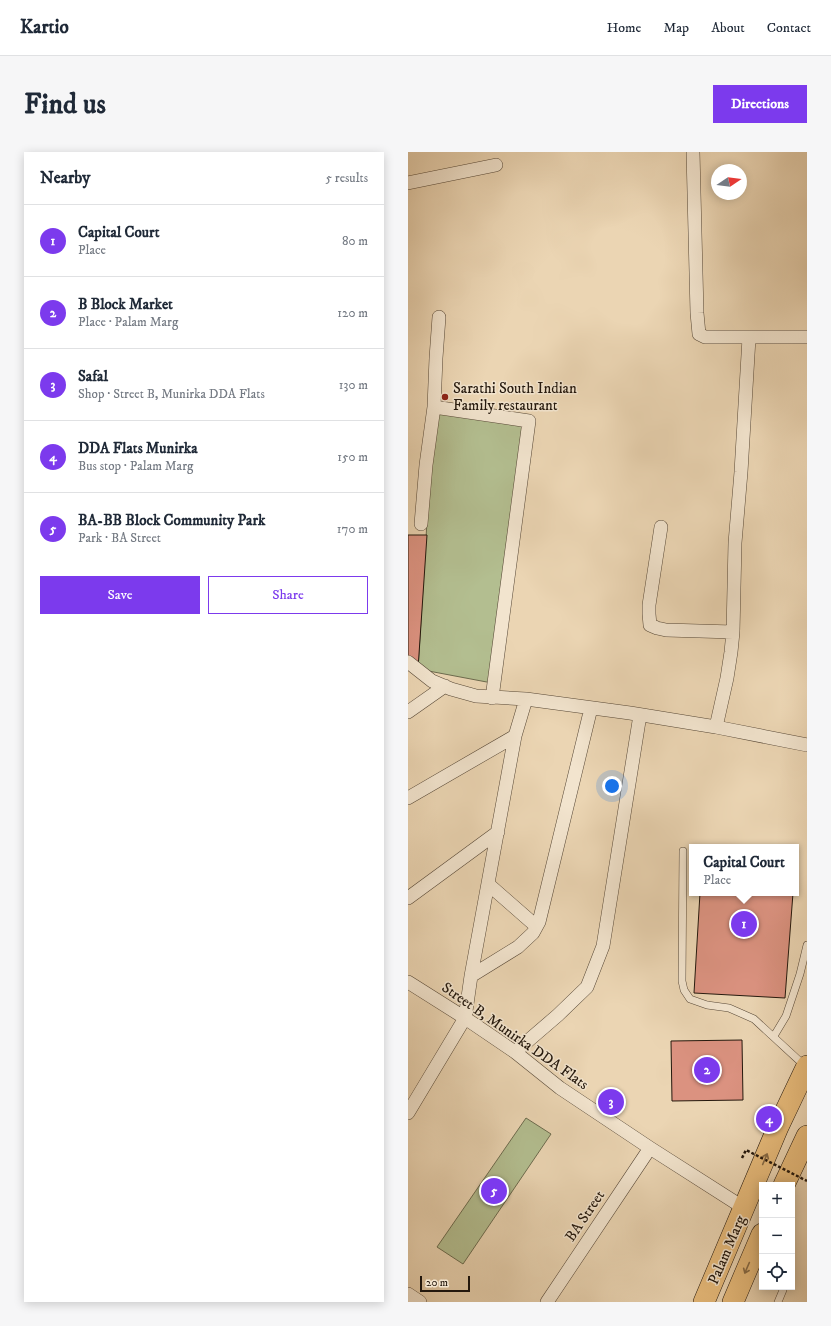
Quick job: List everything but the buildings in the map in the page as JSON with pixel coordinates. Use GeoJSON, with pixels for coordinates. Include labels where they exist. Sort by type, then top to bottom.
{"type":"FeatureCollection","features":[{"type":"Feature","properties":{"kind":"main road","name":"Palam Marg"},"geometry":{"type":"LineString","coordinates":[[704,1302],[778,1127],[807,1066]]}},
{"type":"Feature","properties":{"kind":"main road"},"geometry":{"type":"LineString","coordinates":[[785,1182],[807,1136]]}},
{"type":"Feature","properties":{"kind":"main road","name":"Palam Marg"},"geometry":{"type":"LineString","coordinates":[[733,1302],[759,1241]]}},
{"type":"Feature","properties":{"kind":"street"},"geometry":{"type":"LineString","coordinates":[[693,152],[699,334],[705,337],[807,337]]}},
{"type":"Feature","properties":{"kind":"street"},"geometry":{"type":"LineString","coordinates":[[408,183],[496,165]]}},
{"type":"Feature","properties":{"kind":"street"},"geometry":{"type":"LineString","coordinates":[[421,524],[426,465],[434,407],[439,317]]}},
{"type":"Feature","properties":{"kind":"street"},"geometry":{"type":"LineString","coordinates":[[716,727],[729,665],[733,632],[735,543],[742,465],[750,338]]}},
{"type":"Feature","properties":{"kind":"street"},"geometry":{"type":"LineString","coordinates":[[434,407],[529,421],[492,698]]}},
{"type":"Feature","properties":{"kind":"street"},"geometry":{"type":"LineString","coordinates":[[661,527],[649,606],[650,625],[666,630],[733,632]]}},
{"type":"Feature","properties":{"kind":"street"},"geometry":{"type":"LineString","coordinates":[[408,662],[432,681],[451,689],[476,696],[526,699],[640,714],[716,727],[807,746]]}},
{"type":"Feature","properties":{"kind":"street"},"geometry":{"type":"LineString","coordinates":[[408,712],[445,686]]}},
{"type":"Feature","properties":{"kind":"street"},"geometry":{"type":"LineString","coordinates":[[408,1113],[465,1018],[471,976],[515,736],[526,699]]}},
{"type":"Feature","properties":{"kind":"street"},"geometry":{"type":"LineString","coordinates":[[471,976],[518,947],[533,933],[539,922],[591,708]]}},
{"type":"Feature","properties":{"kind":"street"},"geometry":{"type":"LineString","coordinates":[[515,1052],[558,1015],[587,987],[603,946],[640,714]]}},
{"type":"Feature","properties":{"kind":"street"},"geometry":{"type":"LineString","coordinates":[[408,798],[515,736]]}},
{"type":"Feature","properties":{"kind":"street"},"geometry":{"type":"LineString","coordinates":[[408,898],[498,832]]}},
{"type":"Feature","properties":{"kind":"street"},"geometry":{"type":"LineString","coordinates":[[488,884],[536,926]]}},
{"type":"Feature","properties":{"kind":"street","name":"Street B, Munirka DDA Flats"},"geometry":{"type":"LineString","coordinates":[[408,982],[515,1052],[560,1088],[744,1208]]}},
{"type":"Feature","properties":{"kind":"street","name":"BA Street"},"geometry":{"type":"LineString","coordinates":[[547,1302],[650,1148]]}},
{"type":"Feature","properties":{"kind":"street"},"geometry":{"type":"LineString","coordinates":[[408,1294],[420,1302]]}},
{"type":"Feature","properties":{"kind":"lane"},"geometry":{"type":"LineString","coordinates":[[682,851],[682,981],[684,990],[690,999],[707,1005],[729,1008],[746,1015],[761,1024],[807,1066]]}},
{"type":"Feature","properties":{"kind":"lane"},"geometry":{"type":"LineString","coordinates":[[774,1036],[786,1016],[800,974],[807,945]]}},
{"type":"Feature","properties":{"kind":"lane"},"geometry":{"type":"LineString","coordinates":[[778,1302],[783,1290]]}},
{"type":"Feature","properties":{"kind":"path"},"geometry":{"type":"LineString","coordinates":[[742,1158],[746,1150],[807,1181]]}},
{"type":"Feature","properties":{"kind":"green space"},"geometry":{"type":"Polygon","coordinates":[[[434,407],[529,421],[492,683],[418,669],[434,407]]]}},
{"type":"Feature","properties":{"kind":"green space"},"geometry":{"type":"Polygon","coordinates":[[[526,1118],[551,1134],[463,1264],[437,1247],[526,1118]]]}},
{"type":"Feature","properties":{"kind":"place","name":"Sarathi South Indian Family restaurant"},"geometry":{"type":"Point","coordinates":[445,397]}},
{"type":"Feature","properties":{"kind":"place","name":"Capital Court"},"geometry":{"type":"Point","coordinates":[744,924]}},
{"type":"Feature","properties":{"kind":"place","name":"B Block Market"},"geometry":{"type":"Point","coordinates":[707,1070]}},
{"type":"Feature","properties":{"kind":"place","name":"Safal"},"geometry":{"type":"Point","coordinates":[611,1102]}},
{"type":"Feature","properties":{"kind":"place","name":"DDA Flats Munirka"},"geometry":{"type":"Point","coordinates":[769,1119]}},
{"type":"Feature","properties":{"kind":"place","name":"BA-BB Block Community Park"},"geometry":{"type":"Point","coordinates":[494,1191]}}]}
